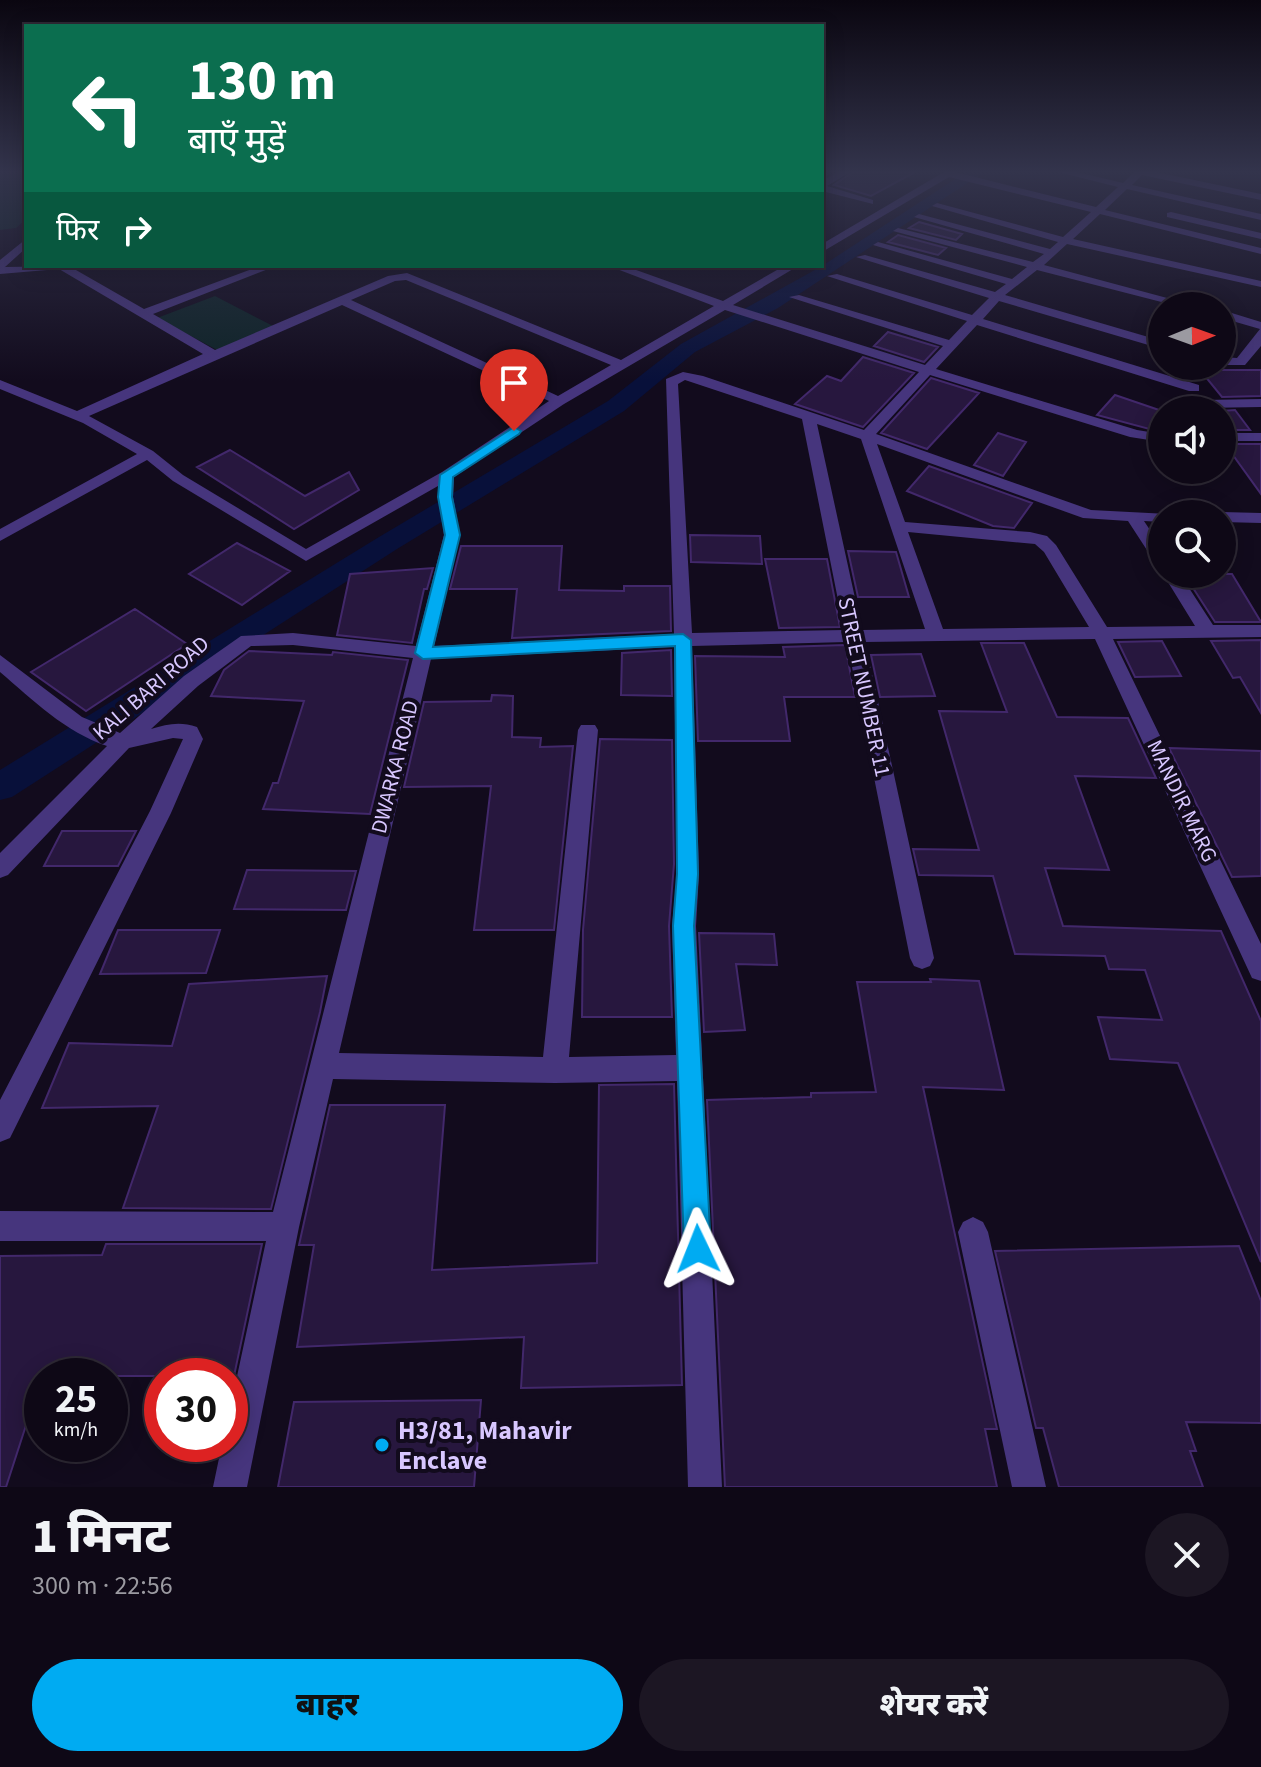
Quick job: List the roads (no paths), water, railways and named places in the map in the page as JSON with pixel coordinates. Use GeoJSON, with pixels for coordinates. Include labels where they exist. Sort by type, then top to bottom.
{"type":"FeatureCollection","features":[{"type":"Feature","properties":{"kind":"street"},"geometry":{"type":"LineString","coordinates":[[939,241],[1148,295]]}},
{"type":"Feature","properties":{"kind":"street"},"geometry":{"type":"LineString","coordinates":[[1009,241],[1052,253]]}},
{"type":"Feature","properties":{"kind":"street"},"geometry":{"type":"LineString","coordinates":[[867,436],[996,297],[1066,241]]}},
{"type":"Feature","properties":{"kind":"street"},"geometry":{"type":"LineString","coordinates":[[1068,241],[1261,284]]}},
{"type":"Feature","properties":{"kind":"street"},"geometry":{"type":"LineString","coordinates":[[1220,241],[1261,251]]}},
{"type":"Feature","properties":{"kind":"street"},"geometry":{"type":"LineString","coordinates":[[878,245],[1015,283]]}},
{"type":"Feature","properties":{"kind":"street"},"geometry":{"type":"LineString","coordinates":[[0,269],[24,246]]}},
{"type":"Feature","properties":{"kind":"street"},"geometry":{"type":"LineString","coordinates":[[861,257],[1148,341]]}},
{"type":"Feature","properties":{"kind":"street"},"geometry":{"type":"LineString","coordinates":[[0,269],[24,268]]}},
{"type":"Feature","properties":{"kind":"street"},"geometry":{"type":"LineString","coordinates":[[63,268],[213,354]]}},
{"type":"Feature","properties":{"kind":"street"},"geometry":{"type":"LineString","coordinates":[[142,314],[265,268]]}},
{"type":"Feature","properties":{"kind":"street"},"geometry":{"type":"LineString","coordinates":[[620,268],[723,307],[1148,436]]}},
{"type":"Feature","properties":{"kind":"street"},"geometry":{"type":"LineString","coordinates":[[2,388],[77,416],[148,454],[178,478],[306,556],[447,475],[559,401],[789,268]]}},
{"type":"Feature","properties":{"kind":"street"},"geometry":{"type":"LineString","coordinates":[[77,416],[213,354],[227,351],[392,278],[413,273],[622,365]]}},
{"type":"Feature","properties":{"kind":"street"},"geometry":{"type":"LineString","coordinates":[[833,276],[1194,388]]}},
{"type":"Feature","properties":{"kind":"street"},"geometry":{"type":"LineString","coordinates":[[795,297],[952,345]]}},
{"type":"Feature","properties":{"kind":"street"},"geometry":{"type":"LineString","coordinates":[[341,300],[559,401]]}},
{"type":"Feature","properties":{"kind":"street"},"geometry":{"type":"LineString","coordinates":[[1236,318],[1261,326]]}},
{"type":"Feature","properties":{"kind":"street"},"geometry":{"type":"LineString","coordinates":[[1236,362],[1240,362],[1260,340]]}},
{"type":"Feature","properties":{"kind":"street"},"geometry":{"type":"LineString","coordinates":[[705,1487],[684,926],[688,874],[683,640],[671,382],[683,376],[698,379],[1089,515],[1148,517]]}},
{"type":"Feature","properties":{"kind":"street"},"geometry":{"type":"LineString","coordinates":[[1236,403],[1261,403]]}},
{"type":"Feature","properties":{"kind":"street","name":"STREET NUMBER 11"},"geometry":{"type":"LineString","coordinates":[[808,416],[922,958]]}},
{"type":"Feature","properties":{"kind":"street"},"geometry":{"type":"LineString","coordinates":[[867,436],[936,635]]}},
{"type":"Feature","properties":{"kind":"street"},"geometry":{"type":"LineString","coordinates":[[1236,437],[1261,437]]}},
{"type":"Feature","properties":{"kind":"street"},"geometry":{"type":"LineString","coordinates":[[0,536],[148,454]]}},
{"type":"Feature","properties":{"kind":"street","name":"DWARKA ROAD"},"geometry":{"type":"LineString","coordinates":[[230,1487],[284,1227],[452,535],[447,506],[447,475]]}},
{"type":"Feature","properties":{"kind":"street"},"geometry":{"type":"LineString","coordinates":[[1133,516],[1148,539]]}},
{"type":"Feature","properties":{"kind":"street"},"geometry":{"type":"LineString","coordinates":[[1236,517],[1261,518]]}},
{"type":"Feature","properties":{"kind":"street","name":"MANDIR MARG"},"geometry":{"type":"LineString","coordinates":[[899,526],[1041,540],[1050,549],[1101,632],[1261,970]]}},
{"type":"Feature","properties":{"kind":"street"},"geometry":{"type":"LineString","coordinates":[[1180,588],[1208,631]]}},
{"type":"Feature","properties":{"kind":"street","name":"KALI BARI ROAD"},"geometry":{"type":"LineString","coordinates":[[0,868],[124,741],[191,681],[247,640],[293,639],[423,653],[683,640],[1261,631]]}},
{"type":"Feature","properties":{"kind":"street"},"geometry":{"type":"LineString","coordinates":[[0,662],[70,718],[93,732],[124,741],[179,729],[190,732],[193,739],[160,813],[0,1128]]}},
{"type":"Feature","properties":{"kind":"street"},"geometry":{"type":"LineString","coordinates":[[555,1070],[588,730]]}},
{"type":"Feature","properties":{"kind":"street"},"geometry":{"type":"LineString","coordinates":[[322,1066],[555,1070],[691,1068]]}},
{"type":"Feature","properties":{"kind":"street"},"geometry":{"type":"LineString","coordinates":[[0,1226],[284,1227]]}},
{"type":"Feature","properties":{"kind":"street"},"geometry":{"type":"LineString","coordinates":[[973,1232],[1029,1487]]}},
{"type":"Feature","properties":{"kind":"waterway"},"geometry":{"type":"LineString","coordinates":[[0,787],[388,543],[616,406],[688,348],[771,304],[869,241]]}},
{"type":"Feature","properties":{"kind":"place","name":"H3/81, Mahavir Enclave"},"geometry":{"type":"Point","coordinates":[382,1445]}}]}
